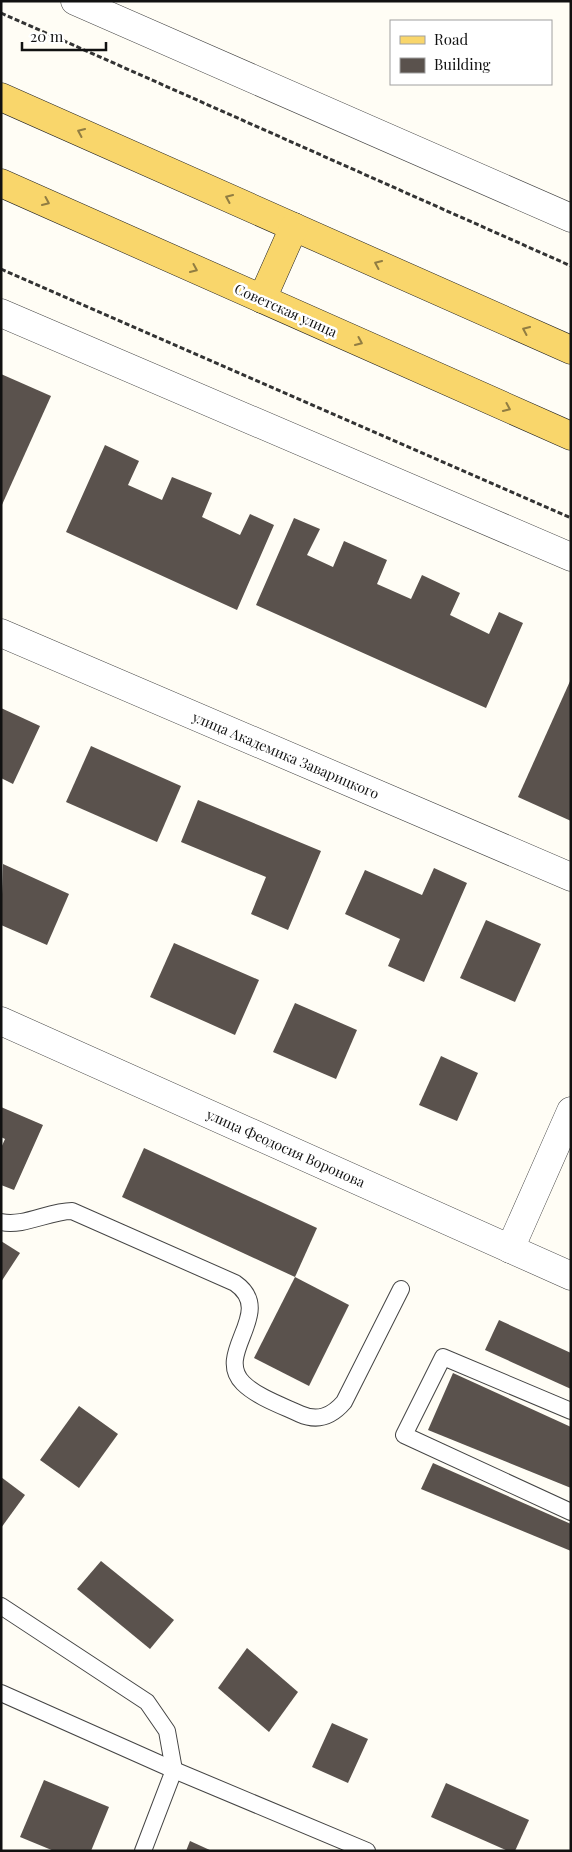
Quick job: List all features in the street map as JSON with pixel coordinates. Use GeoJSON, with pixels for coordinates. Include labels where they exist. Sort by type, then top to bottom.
{"type":"FeatureCollection","features":[{"type":"Feature","properties":{"kind":"main road"},"geometry":{"type":"LineString","coordinates":[[1,97],[571,350]]}},
{"type":"Feature","properties":{"kind":"main road","name":"Советская улица"},"geometry":{"type":"LineString","coordinates":[[1,183],[571,436]]}},
{"type":"Feature","properties":{"kind":"main road"},"geometry":{"type":"LineString","coordinates":[[262,299],[294,227]]}},
{"type":"Feature","properties":{"kind":"street"},"geometry":{"type":"LineString","coordinates":[[75,1],[571,218]]}},
{"type":"Feature","properties":{"kind":"street"},"geometry":{"type":"LineString","coordinates":[[1,312],[571,557]]}},
{"type":"Feature","properties":{"kind":"street","name":"улица Академика Заварицкого"},"geometry":{"type":"LineString","coordinates":[[1,633],[571,877]]}},
{"type":"Feature","properties":{"kind":"street","name":"улица Феодосия Воронова"},"geometry":{"type":"LineString","coordinates":[[1,1021],[571,1276]]}},
{"type":"Feature","properties":{"kind":"street"},"geometry":{"type":"LineString","coordinates":[[510,1249],[571,1111]]}},
{"type":"Feature","properties":{"kind":"lane"},"geometry":{"type":"LineString","coordinates":[[1,1222],[14,1223],[59,1211],[72,1211],[235,1283],[243,1289],[249,1298],[251,1308],[237,1350],[236,1373],[242,1382],[252,1389],[303,1415],[314,1418],[326,1417],[336,1411],[344,1402],[401,1289]]}},
{"type":"Feature","properties":{"kind":"lane"},"geometry":{"type":"LineString","coordinates":[[571,1411],[443,1357],[404,1435],[571,1512]]}},
{"type":"Feature","properties":{"kind":"lane"},"geometry":{"type":"LineString","coordinates":[[1,1606],[147,1702],[167,1731],[174,1770],[143,1851]]}},
{"type":"Feature","properties":{"kind":"lane"},"geometry":{"type":"LineString","coordinates":[[1,1693],[174,1770],[367,1851]]}},
{"type":"Feature","properties":{"kind":"path"},"geometry":{"type":"LineString","coordinates":[[1,13],[571,266]]}},
{"type":"Feature","properties":{"kind":"path"},"geometry":{"type":"LineString","coordinates":[[1,269],[571,518]]}},
{"type":"Feature","properties":{"kind":"building"},"geometry":{"type":"Polygon","coordinates":[[[1,374],[51,396],[1,507],[1,374]]]}},
{"type":"Feature","properties":{"kind":"building"},"geometry":{"type":"Polygon","coordinates":[[[105,445],[139,461],[128,485],[162,500],[172,477],[212,493],[202,517],[240,535],[250,514],[274,525],[237,610],[66,532],[105,445]]]}},
{"type":"Feature","properties":{"kind":"building"},"geometry":{"type":"Polygon","coordinates":[[[294,518],[320,529],[307,555],[333,567],[344,541],[387,560],[377,584],[411,599],[422,575],[460,593],[450,615],[489,634],[499,612],[523,623],[486,708],[256,605],[294,518]]]}},
{"type":"Feature","properties":{"kind":"building"},"geometry":{"type":"Polygon","coordinates":[[[571,679],[571,821],[518,797],[571,679]]]}},
{"type":"Feature","properties":{"kind":"building"},"geometry":{"type":"Polygon","coordinates":[[[1,708],[40,726],[13,784],[1,778],[1,708]]]}},
{"type":"Feature","properties":{"kind":"building"},"geometry":{"type":"Polygon","coordinates":[[[91,746],[181,786],[157,842],[66,802],[91,746]]]}},
{"type":"Feature","properties":{"kind":"building"},"geometry":{"type":"Polygon","coordinates":[[[198,800],[321,851],[288,930],[251,914],[266,877],[181,842],[198,800]]]}},
{"type":"Feature","properties":{"kind":"building"},"geometry":{"type":"Polygon","coordinates":[[[3,864],[69,894],[47,945],[1,925],[3,864]]]}},
{"type":"Feature","properties":{"kind":"building"},"geometry":{"type":"Polygon","coordinates":[[[434,868],[467,883],[424,982],[388,966],[400,939],[345,914],[365,870],[422,895],[434,868]]]}},
{"type":"Feature","properties":{"kind":"building"},"geometry":{"type":"Polygon","coordinates":[[[486,920],[541,944],[515,1002],[460,978],[486,920]]]}},
{"type":"Feature","properties":{"kind":"building"},"geometry":{"type":"Polygon","coordinates":[[[174,943],[259,980],[235,1035],[150,997],[174,943]]]}},
{"type":"Feature","properties":{"kind":"building"},"geometry":{"type":"Polygon","coordinates":[[[295,1003],[357,1030],[336,1079],[273,1052],[295,1003]]]}},
{"type":"Feature","properties":{"kind":"building"},"geometry":{"type":"Polygon","coordinates":[[[441,1056],[478,1073],[457,1121],[419,1105],[441,1056]]]}},
{"type":"Feature","properties":{"kind":"building"},"geometry":{"type":"Polygon","coordinates":[[[1,1107],[43,1125],[14,1190],[1,1185],[1,1148],[5,1139],[1,1137],[1,1107]]]}},
{"type":"Feature","properties":{"kind":"building"},"geometry":{"type":"Polygon","coordinates":[[[144,1148],[317,1228],[295,1277],[122,1197],[144,1148]]]}},
{"type":"Feature","properties":{"kind":"building"},"geometry":{"type":"Polygon","coordinates":[[[1,1241],[20,1253],[1,1282],[1,1241]]]}},
{"type":"Feature","properties":{"kind":"building"},"geometry":{"type":"Polygon","coordinates":[[[295,1277],[349,1305],[309,1386],[254,1358],[295,1277]]]}},
{"type":"Feature","properties":{"kind":"building"},"geometry":{"type":"Polygon","coordinates":[[[499,1320],[571,1353],[571,1389],[485,1350],[499,1320]]]}},
{"type":"Feature","properties":{"kind":"building"},"geometry":{"type":"Polygon","coordinates":[[[453,1373],[571,1427],[571,1488],[428,1430],[453,1373]]]}},
{"type":"Feature","properties":{"kind":"building"},"geometry":{"type":"Polygon","coordinates":[[[79,1406],[118,1434],[79,1488],[40,1460],[79,1406]]]}},
{"type":"Feature","properties":{"kind":"building"},"geometry":{"type":"Polygon","coordinates":[[[433,1463],[571,1524],[571,1551],[421,1489],[433,1463]]]}},
{"type":"Feature","properties":{"kind":"building"},"geometry":{"type":"Polygon","coordinates":[[[1,1477],[25,1495],[1,1528],[1,1477]]]}},
{"type":"Feature","properties":{"kind":"building"},"geometry":{"type":"Polygon","coordinates":[[[101,1561],[174,1620],[150,1649],[77,1589],[101,1561]]]}},
{"type":"Feature","properties":{"kind":"building"},"geometry":{"type":"Polygon","coordinates":[[[247,1648],[298,1692],[269,1732],[218,1688],[247,1648]]]}},
{"type":"Feature","properties":{"kind":"building"},"geometry":{"type":"Polygon","coordinates":[[[332,1723],[368,1739],[348,1783],[312,1767],[332,1723]]]}},
{"type":"Feature","properties":{"kind":"building"},"geometry":{"type":"Polygon","coordinates":[[[44,1780],[109,1807],[91,1851],[54,1851],[20,1837],[44,1780]]]}},
{"type":"Feature","properties":{"kind":"building"},"geometry":{"type":"Polygon","coordinates":[[[446,1783],[529,1820],[515,1851],[508,1851],[431,1817],[446,1783]]]}},
{"type":"Feature","properties":{"kind":"building"},"geometry":{"type":"Polygon","coordinates":[[[190,1841],[212,1851],[186,1851],[190,1841]]]}}]}
